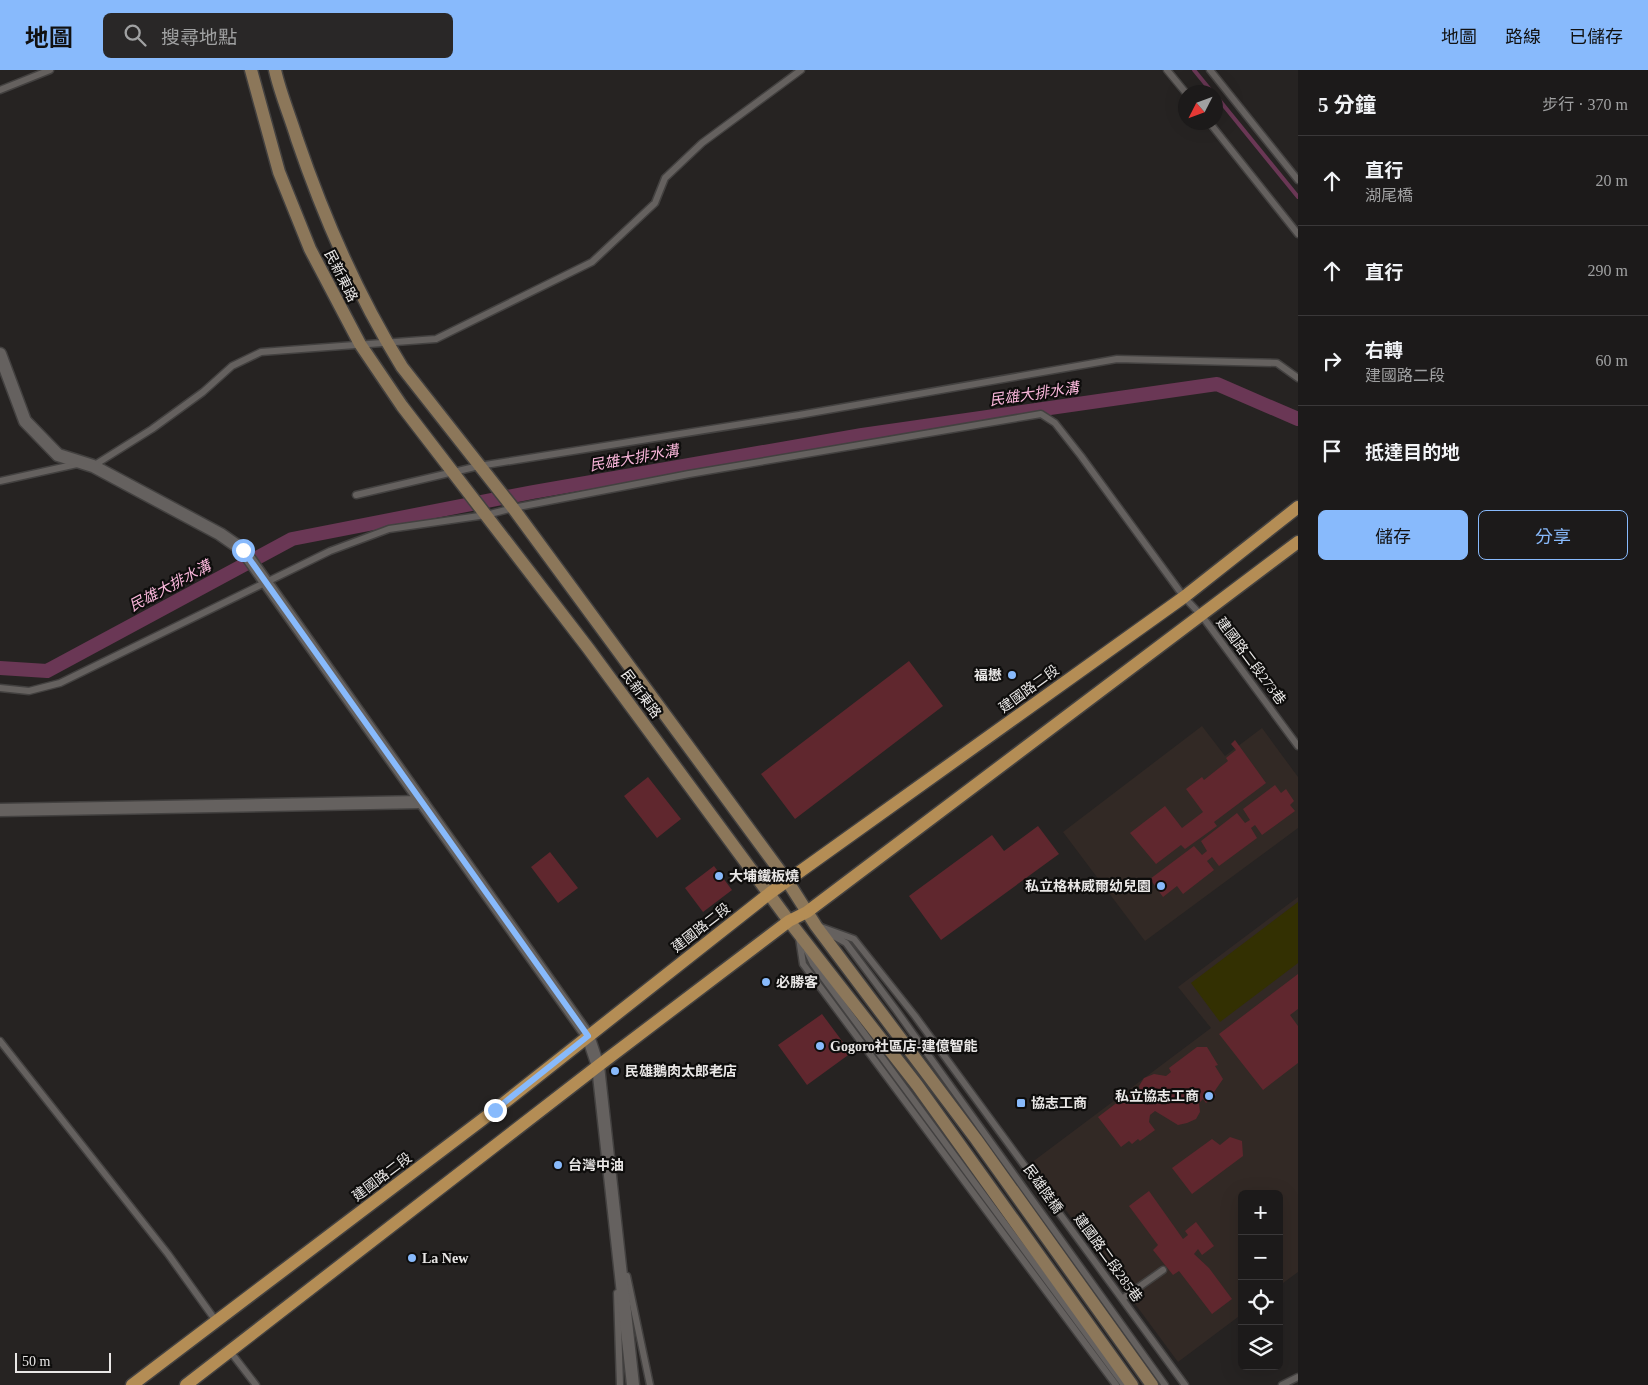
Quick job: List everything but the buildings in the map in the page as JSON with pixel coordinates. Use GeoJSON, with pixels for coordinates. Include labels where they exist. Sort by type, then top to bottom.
{"type":"FeatureCollection","features":[{"type":"Feature","properties":{"kind":"main road","name":"民新東路"},"geometry":{"type":"LineString","coordinates":[[251,70],[279,172],[310,249],[360,344],[402,406],[770,893],[869,1030]]}},
{"type":"Feature","properties":{"kind":"main road","name":"民新東路"},"geometry":{"type":"LineString","coordinates":[[276,70],[315,192],[347,264],[387,344],[402,367],[513,508],[788,882],[816,926],[891,1013]]}},
{"type":"Feature","properties":{"kind":"main road","name":"建國路二段"},"geometry":{"type":"LineString","coordinates":[[132,1385],[495,1110],[770,893],[788,882],[1184,597],[1298,507]]}},
{"type":"Feature","properties":{"kind":"main road"},"geometry":{"type":"LineString","coordinates":[[186,1385],[598,1066],[789,921],[807,912],[1298,542]]}},
{"type":"Feature","properties":{"kind":"main road","name":"民雄陸橋"},"geometry":{"type":"LineString","coordinates":[[891,1013],[1152,1385]]}},
{"type":"Feature","properties":{"kind":"main road"},"geometry":{"type":"LineString","coordinates":[[869,1030],[917,1084],[1132,1385]]}},
{"type":"Feature","properties":{"kind":"street"},"geometry":{"type":"LineString","coordinates":[[0,354],[25,421],[58,455],[88,464],[220,534],[243,550],[588,1036],[598,1066],[633,1385]]}},
{"type":"Feature","properties":{"kind":"street"},"geometry":{"type":"LineString","coordinates":[[0,810],[422,802]]}},
{"type":"Feature","properties":{"kind":"lane"},"geometry":{"type":"LineString","coordinates":[[0,90],[50,70]]}},
{"type":"Feature","properties":{"kind":"lane"},"geometry":{"type":"LineString","coordinates":[[0,481],[88,464],[181,408],[232,366],[261,352],[436,339],[592,262],[655,203],[665,178],[702,143],[801,70]]}},
{"type":"Feature","properties":{"kind":"lane"},"geometry":{"type":"LineString","coordinates":[[1167,70],[1179,85]]}},
{"type":"Feature","properties":{"kind":"lane"},"geometry":{"type":"LineString","coordinates":[[1210,70],[1298,180]]}},
{"type":"Feature","properties":{"kind":"lane"},"geometry":{"type":"LineString","coordinates":[[1215,130],[1298,234]]}},
{"type":"Feature","properties":{"kind":"lane"},"geometry":{"type":"LineString","coordinates":[[356,495],[479,466],[799,416],[1117,359],[1277,363],[1298,378]]}},
{"type":"Feature","properties":{"kind":"lane","name":"建國路二段273巷"},"geometry":{"type":"LineString","coordinates":[[0,688],[28,691],[60,683],[330,551],[389,529],[486,516],[513,508],[689,474],[1041,414],[1055,423],[1076,450],[1184,597],[1202,616],[1298,746]]}},
{"type":"Feature","properties":{"kind":"lane","name":"建國路二段285巷"},"geometry":{"type":"LineString","coordinates":[[816,926],[854,939],[915,1016],[1185,1385]]}},
{"type":"Feature","properties":{"kind":"lane"},"geometry":{"type":"LineString","coordinates":[[798,932],[803,964],[1116,1385]]}},
{"type":"Feature","properties":{"kind":"lane","name":"民雄陸橋"},"geometry":{"type":"LineString","coordinates":[[891,1013],[1165,1385]]}},
{"type":"Feature","properties":{"kind":"lane"},"geometry":{"type":"LineString","coordinates":[[869,1030],[1124,1385]]}},
{"type":"Feature","properties":{"kind":"lane"},"geometry":{"type":"LineString","coordinates":[[0,1041],[168,1254],[216,1321]]}},
{"type":"Feature","properties":{"kind":"lane"},"geometry":{"type":"LineString","coordinates":[[615,1221],[620,1385]]}},
{"type":"Feature","properties":{"kind":"lane"},"geometry":{"type":"LineString","coordinates":[[615,1221],[650,1385]]}},
{"type":"Feature","properties":{"kind":"lane"},"geometry":{"type":"LineString","coordinates":[[1122,1299],[1163,1270]]}},
{"type":"Feature","properties":{"kind":"lane"},"geometry":{"type":"LineString","coordinates":[[229,1350],[256,1385]]}},
{"type":"Feature","properties":{"kind":"lane"},"geometry":{"type":"LineString","coordinates":[[1282,1385],[1298,1377]]}},
{"type":"Feature","properties":{"kind":"shaded area","name":"私立格林威爾幼兒園"},"geometry":{"type":"Polygon","coordinates":[[[1202,726],[1225,756],[1262,728],[1298,777],[1298,828],[1145,941],[1063,832],[1202,726]]]}},
{"type":"Feature","properties":{"kind":"shaded area","name":"私立協志工商"},"geometry":{"type":"Polygon","coordinates":[[[1298,897],[1298,1272],[1283,1283],[1283,1190],[1238,1190],[1238,1317],[1178,1362],[1031,1163],[1211,1028],[1178,987],[1298,897]]]}},
{"type":"Feature","properties":{"kind":"shaded area"},"geometry":{"type":"Polygon","coordinates":[[[1298,902],[1298,963],[1220,1022],[1191,983],[1298,902]]]}},
{"type":"Feature","properties":{"kind":"waterway"},"geometry":{"type":"LineString","coordinates":[[1194,70],[1206,85]]}},
{"type":"Feature","properties":{"kind":"waterway"},"geometry":{"type":"LineString","coordinates":[[1223,105],[1298,197]]}},
{"type":"Feature","properties":{"kind":"waterway","name":"民雄大排水溝"},"geometry":{"type":"LineString","coordinates":[[0,668],[47,671],[292,539],[533,492],[862,435],[1217,384],[1298,419]]}},
{"type":"Feature","properties":{"kind":"place","name":"福懋"},"geometry":{"type":"Point","coordinates":[1012,675]}},
{"type":"Feature","properties":{"kind":"place","name":"大埔鐵板燒"},"geometry":{"type":"Point","coordinates":[719,876]}},
{"type":"Feature","properties":{"kind":"place","name":"私立格林威爾幼兒園"},"geometry":{"type":"Point","coordinates":[1161,886]}},
{"type":"Feature","properties":{"kind":"place","name":"必勝客"},"geometry":{"type":"Point","coordinates":[766,982]}},
{"type":"Feature","properties":{"kind":"place","name":"Gogoro社區店-建億智能"},"geometry":{"type":"Point","coordinates":[820,1046]}},
{"type":"Feature","properties":{"kind":"place","name":"民雄鵝肉太郎老店"},"geometry":{"type":"Point","coordinates":[615,1071]}},
{"type":"Feature","properties":{"kind":"place","name":"私立協志工商"},"geometry":{"type":"Point","coordinates":[1209,1096]}},
{"type":"Feature","properties":{"kind":"place","name":"協志工商"},"geometry":{"type":"Point","coordinates":[1021,1103]}},
{"type":"Feature","properties":{"kind":"place","name":"台灣中油"},"geometry":{"type":"Point","coordinates":[558,1165]}},
{"type":"Feature","properties":{"kind":"place","name":"La New"},"geometry":{"type":"Point","coordinates":[412,1258]}},
{"type":"Feature","properties":{"kind":"route"},"geometry":{"type":"LineString","coordinates":[[243,550],[588,1036],[495,1110]]}}]}
